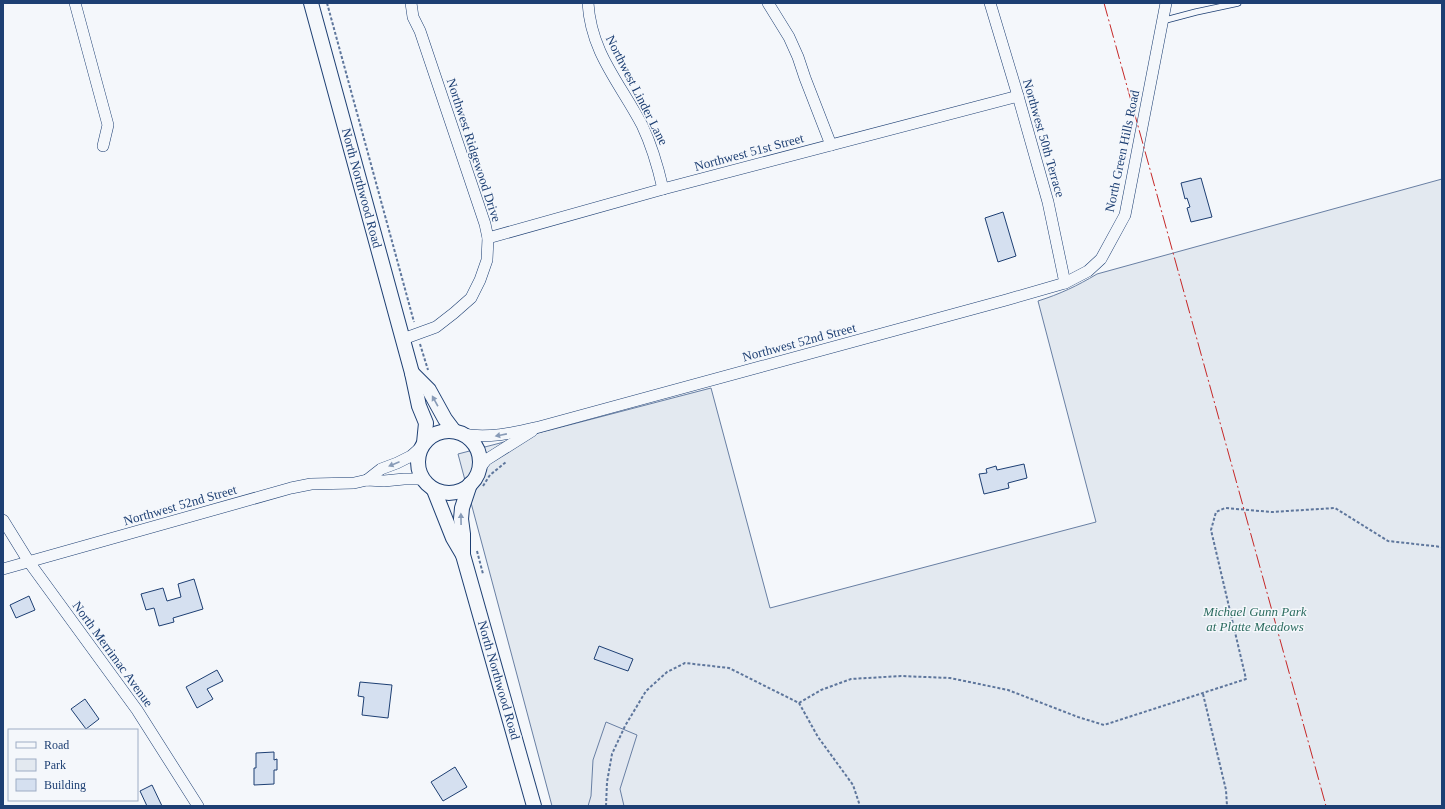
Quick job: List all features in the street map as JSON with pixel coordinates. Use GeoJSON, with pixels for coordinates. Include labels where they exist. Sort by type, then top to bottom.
{"type":"FeatureCollection","features":[{"type":"Feature","properties":{"kind":"street"},"geometry":{"type":"LineString","coordinates":[[75,3],[108,125],[103,146]]}},
{"type":"Feature","properties":{"kind":"street","name":"North Northwood Road"},"geometry":{"type":"LineString","coordinates":[[311,3],[403,339],[419,406],[426,423],[422,446]]}},
{"type":"Feature","properties":{"kind":"street","name":"Northwest Ridgewood Drive"},"geometry":{"type":"LineString","coordinates":[[403,339],[436,327],[471,298],[480,280],[487,260],[488,238],[485,224],[420,31],[413,17],[411,3]]}},
{"type":"Feature","properties":{"kind":"street","name":"Northwest Linder Lane"},"geometry":{"type":"LineString","coordinates":[[588,3],[588,16],[600,53],[641,125],[653,150],[664,189]]}},
{"type":"Feature","properties":{"kind":"street"},"geometry":{"type":"LineString","coordinates":[[768,3],[789,37],[798,57],[831,145]]}},
{"type":"Feature","properties":{"kind":"street","name":"Northwest 50th Terrace"},"geometry":{"type":"LineString","coordinates":[[990,3],[1048,202],[1066,282]]}},
{"type":"Feature","properties":{"kind":"street","name":"North Green Hills Road"},"geometry":{"type":"LineString","coordinates":[[1066,282],[1088,271],[1101,259],[1125,215],[1166,3]]}},
{"type":"Feature","properties":{"kind":"street","name":"Northwest 51st Street"},"geometry":{"type":"LineString","coordinates":[[488,238],[664,189],[1018,96]]}},
{"type":"Feature","properties":{"kind":"street","name":"Northwest 52nd Street"},"geometry":{"type":"LineString","coordinates":[[458,433],[475,437],[492,436],[539,427],[1006,300],[1066,282]]}},
{"type":"Feature","properties":{"kind":"street"},"geometry":{"type":"LineString","coordinates":[[412,373],[429,390],[445,419],[458,433]]}},
{"type":"Feature","properties":{"kind":"street","name":"Northwest 52nd Street"},"geometry":{"type":"LineString","coordinates":[[479,469],[486,460],[539,427]]}},
{"type":"Feature","properties":{"kind":"street"},"geometry":{"type":"LineString","coordinates":[[445,431],[458,433],[469,438],[475,445],[478,452],[480,460],[476,477],[463,490],[454,493],[443,493],[434,490],[422,480],[419,472],[417,464],[422,446],[436,433],[445,431]]}},
{"type":"Feature","properties":{"kind":"street","name":"Northwest 52nd Street"},"geometry":{"type":"LineString","coordinates":[[367,480],[381,469],[411,456],[422,446]]}},
{"type":"Feature","properties":{"kind":"street","name":"Northwest 52nd Street"},"geometry":{"type":"LineString","coordinates":[[3,569],[291,488],[311,484],[354,483],[367,480],[422,480]]}},
{"type":"Feature","properties":{"kind":"street","name":"North Northwood Road"},"geometry":{"type":"LineString","coordinates":[[463,555],[463,534],[460,519],[470,484]]}},
{"type":"Feature","properties":{"kind":"street","name":"North Northwood Road"},"geometry":{"type":"LineString","coordinates":[[434,490],[453,538],[463,555],[534,806]]}},
{"type":"Feature","properties":{"kind":"street","name":"North Merrimac Avenue"},"geometry":{"type":"LineString","coordinates":[[3,520],[29,562],[138,710],[198,806]]}},
{"type":"Feature","properties":{"kind":"lane"},"geometry":{"type":"LineString","coordinates":[[1162,21],[1238,3]]}},
{"type":"Feature","properties":{"kind":"path"},"geometry":{"type":"LineString","coordinates":[[799,703],[821,690],[851,680],[901,676],[950,678],[1008,690],[1078,717],[1104,725],[1246,679],[1212,530],[1216,512],[1225,508],[1272,512],[1335,508],[1388,541],[1442,547]]}},
{"type":"Feature","properties":{"kind":"path"},"geometry":{"type":"LineString","coordinates":[[606,806],[607,782],[612,754],[622,733],[646,691],[667,672],[685,663],[728,668],[799,703],[818,738],[853,785],[860,806]]}},
{"type":"Feature","properties":{"kind":"path"},"geometry":{"type":"LineString","coordinates":[[1203,694],[1226,790],[1227,806]]}},
{"type":"Feature","properties":{"kind":"green space","name":"Michael Gunn Park at Platte Meadows"},"geometry":{"type":"Polygon","coordinates":[[[1442,179],[1442,806],[552,806],[458,454],[711,388],[770,608],[1096,522],[1038,301],[1054,296],[1097,274],[1442,179]]]}},
{"type":"Feature","properties":{"kind":"shaded area"},"geometry":{"type":"Polygon","coordinates":[[[606,722],[637,735],[620,789],[624,806],[588,806],[591,796],[593,760],[606,722]]]}},
{"type":"Feature","properties":{"kind":"building"},"geometry":{"type":"Polygon","coordinates":[[[1201,178],[1212,217],[1191,222],[1187,208],[1190,207],[1187,198],[1185,199],[1181,183],[1201,178]]]}},
{"type":"Feature","properties":{"kind":"building"},"geometry":{"type":"Polygon","coordinates":[[[1003,212],[1016,256],[998,262],[985,218],[1003,212]]]}},
{"type":"Feature","properties":{"kind":"building"},"geometry":{"type":"Polygon","coordinates":[[[1024,464],[1027,478],[1008,483],[1009,488],[984,494],[979,474],[987,473],[986,469],[996,466],[997,470],[1024,464]]]}},
{"type":"Feature","properties":{"kind":"building"},"geometry":{"type":"Polygon","coordinates":[[[194,579],[203,609],[173,618],[174,622],[159,626],[154,608],[146,610],[141,594],[163,588],[167,601],[181,597],[178,584],[194,579]]]}},
{"type":"Feature","properties":{"kind":"building"},"geometry":{"type":"Polygon","coordinates":[[[29,596],[35,610],[16,618],[10,605],[29,596]]]}},
{"type":"Feature","properties":{"kind":"building"},"geometry":{"type":"Polygon","coordinates":[[[599,646],[633,659],[628,671],[594,659],[599,646]]]}},
{"type":"Feature","properties":{"kind":"building"},"geometry":{"type":"Polygon","coordinates":[[[217,670],[223,681],[207,689],[213,699],[197,708],[186,687],[217,670]]]}},
{"type":"Feature","properties":{"kind":"building"},"geometry":{"type":"Polygon","coordinates":[[[360,682],[392,685],[388,718],[362,715],[364,697],[358,696],[360,682]]]}},
{"type":"Feature","properties":{"kind":"building"},"geometry":{"type":"Polygon","coordinates":[[[85,699],[99,719],[86,729],[71,709],[85,699]]]}},
{"type":"Feature","properties":{"kind":"building"},"geometry":{"type":"Polygon","coordinates":[[[274,752],[274,760],[277,759],[277,770],[274,770],[274,784],[254,785],[256,753],[274,752]]]}},
{"type":"Feature","properties":{"kind":"building"},"geometry":{"type":"Polygon","coordinates":[[[455,767],[467,787],[443,801],[431,782],[455,767]]]}},
{"type":"Feature","properties":{"kind":"building"},"geometry":{"type":"Polygon","coordinates":[[[152,785],[162,806],[147,806],[140,791],[152,785]]]}},
{"type":"Feature","properties":{"kind":"power"},"geometry":{"type":"LineString","coordinates":[[1104,3],[1326,806]]}}]}
